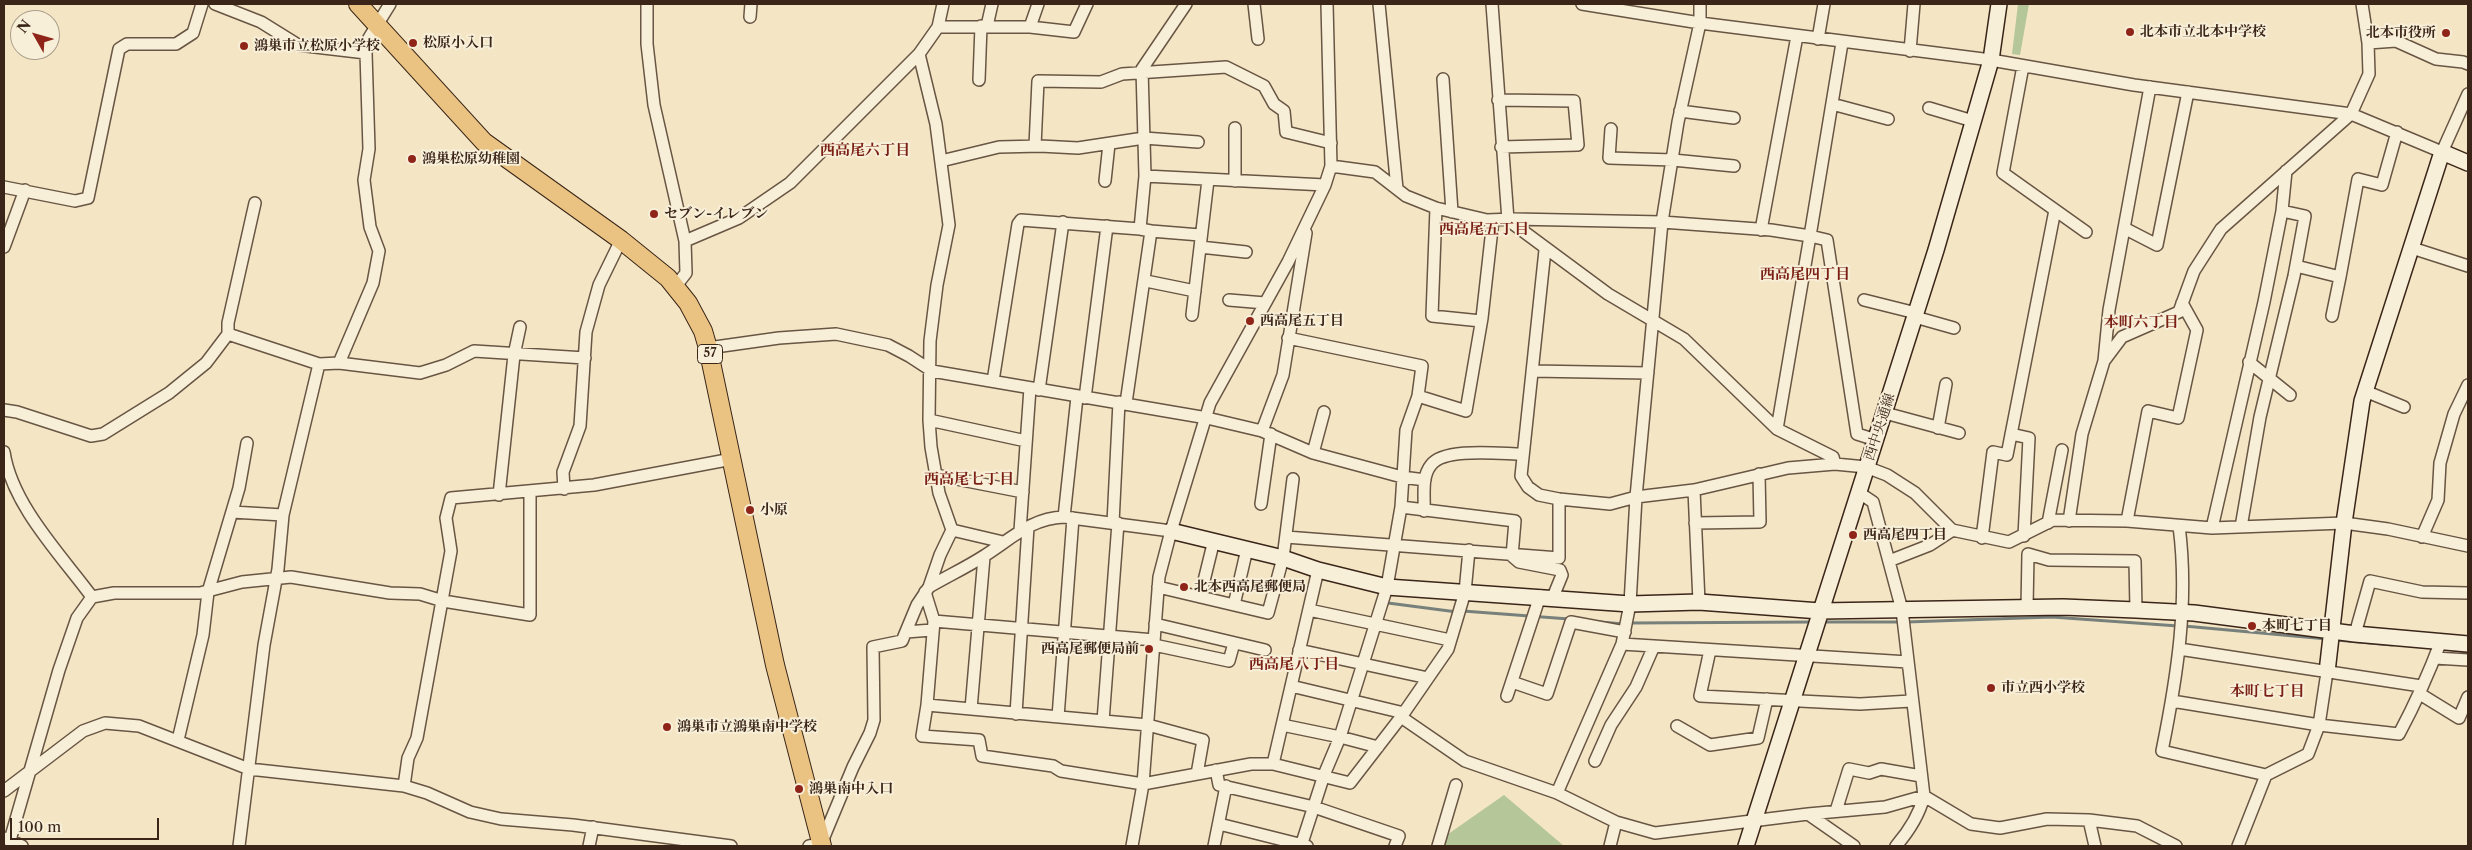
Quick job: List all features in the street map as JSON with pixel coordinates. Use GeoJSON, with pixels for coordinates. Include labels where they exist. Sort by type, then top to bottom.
{"type":"FeatureCollection","features":[{"type":"Feature","properties":{"kind":"main road","name":"57"},"geometry":{"type":"LineString","coordinates":[[359,4],[484,142],[620,240],[668,278],[688,303],[700,324],[708,348],[775,665],[817,846]]}},
{"type":"Feature","properties":{"kind":"street"},"geometry":{"type":"LineString","coordinates":[[4,187],[75,201],[88,198],[119,49],[126,44],[176,44],[194,33],[202,4]]}},
{"type":"Feature","properties":{"kind":"street"},"geometry":{"type":"LineString","coordinates":[[215,4],[261,22],[298,45],[366,53]]}},
{"type":"Feature","properties":{"kind":"street"},"geometry":{"type":"LineString","coordinates":[[339,363],[373,283],[379,252],[370,227],[364,180],[369,149],[366,53],[369,38],[390,4]]}},
{"type":"Feature","properties":{"kind":"street"},"geometry":{"type":"LineString","coordinates":[[647,4],[647,44],[654,105],[685,241],[686,273],[675,287]]}},
{"type":"Feature","properties":{"kind":"street"},"geometry":{"type":"LineString","coordinates":[[750,4],[750,17]]}},
{"type":"Feature","properties":{"kind":"street"},"geometry":{"type":"LineString","coordinates":[[685,241],[739,218],[790,183],[919,54],[938,27],[943,4]]}},
{"type":"Feature","properties":{"kind":"street"},"geometry":{"type":"LineString","coordinates":[[979,80],[984,26],[992,4]]}},
{"type":"Feature","properties":{"kind":"street"},"geometry":{"type":"LineString","coordinates":[[1030,28],[1038,4]]}},
{"type":"Feature","properties":{"kind":"street"},"geometry":{"type":"LineString","coordinates":[[938,27],[984,26],[1074,32],[1087,4]]}},
{"type":"Feature","properties":{"kind":"street"},"geometry":{"type":"LineString","coordinates":[[1103,721],[1123,403],[1146,281],[1146,176],[1142,69],[1186,4]]}},
{"type":"Feature","properties":{"kind":"street"},"geometry":{"type":"LineString","coordinates":[[1254,4],[1258,39]]}},
{"type":"Feature","properties":{"kind":"street"},"geometry":{"type":"LineString","coordinates":[[1132,846],[1143,784],[1158,587],[1171,531],[1207,418],[1210,403],[1309,219],[1325,185],[1331,166],[1327,4]]}},
{"type":"Feature","properties":{"kind":"street"},"geometry":{"type":"LineString","coordinates":[[1379,4],[1397,189]]}},
{"type":"Feature","properties":{"kind":"street"},"geometry":{"type":"LineString","coordinates":[[1492,4],[1501,148],[1508,220],[1546,250],[1608,294],[1684,338],[1777,429],[1834,457],[1835,464]]}},
{"type":"Feature","properties":{"kind":"street"},"geometry":{"type":"LineString","coordinates":[[1582,4],[1613,6],[1700,23],[1991,60],[2150,87],[2352,114],[2468,163]]}},
{"type":"Feature","properties":{"kind":"street"},"geometry":{"type":"LineString","coordinates":[[1556,793],[1622,644],[1630,604],[1636,497],[1662,222],[1680,111],[1700,23],[1700,4]]}},
{"type":"Feature","properties":{"kind":"street"},"geometry":{"type":"LineString","coordinates":[[1818,39],[1824,4]]}},
{"type":"Feature","properties":{"kind":"street"},"geometry":{"type":"LineString","coordinates":[[1910,50],[1914,4]]}},
{"type":"Feature","properties":{"kind":"street","name":"西中央通線"},"geometry":{"type":"LineString","coordinates":[[1746,846],[1915,315],[1991,60],[1999,4]]}},
{"type":"Feature","properties":{"kind":"street"},"geometry":{"type":"LineString","coordinates":[[2104,361],[2122,337],[2179,312],[2194,271],[2221,230],[2352,114],[2369,74],[2368,43],[2362,4]]}},
{"type":"Feature","properties":{"kind":"street"},"geometry":{"type":"LineString","coordinates":[[1761,230],[1798,36]]}},
{"type":"Feature","properties":{"kind":"street"},"geometry":{"type":"LineString","coordinates":[[2368,43],[2396,41],[2436,59],[2468,64]]}},
{"type":"Feature","properties":{"kind":"street"},"geometry":{"type":"LineString","coordinates":[[1777,429],[1842,42]]}},
{"type":"Feature","properties":{"kind":"street"},"geometry":{"type":"LineString","coordinates":[[817,846],[870,733],[874,720],[873,647],[902,641],[952,530],[939,493],[930,447],[929,420],[932,371],[930,342],[949,226],[936,124],[919,54]]}},
{"type":"Feature","properties":{"kind":"street"},"geometry":{"type":"LineString","coordinates":[[2024,66],[2003,173],[2086,232]]}},
{"type":"Feature","properties":{"kind":"street"},"geometry":{"type":"LineString","coordinates":[[1035,146],[1038,81],[1101,82],[1122,74],[1226,67],[1264,86],[1274,104],[1284,111],[1286,132],[1330,143]]}},
{"type":"Feature","properties":{"kind":"street"},"geometry":{"type":"LineString","coordinates":[[1443,79],[1452,212]]}},
{"type":"Feature","properties":{"kind":"street"},"geometry":{"type":"LineString","coordinates":[[2069,521],[2082,434],[2104,361],[2109,310],[2150,87]]}},
{"type":"Feature","properties":{"kind":"street"},"geometry":{"type":"LineString","coordinates":[[2124,228],[2158,245],[2188,92]]}},
{"type":"Feature","properties":{"kind":"street"},"geometry":{"type":"LineString","coordinates":[[2179,526],[2184,562],[2183,614],[2172,701],[2162,751],[2266,775],[2308,754],[2319,725],[2344,523],[2365,392],[2442,152],[2468,94]]}},
{"type":"Feature","properties":{"kind":"street"},"geometry":{"type":"LineString","coordinates":[[1498,100],[1574,101],[1578,145],[1501,148]]}},
{"type":"Feature","properties":{"kind":"street"},"geometry":{"type":"LineString","coordinates":[[1832,104],[1888,119]]}},
{"type":"Feature","properties":{"kind":"street"},"geometry":{"type":"LineString","coordinates":[[1929,108],[1973,121]]}},
{"type":"Feature","properties":{"kind":"street"},"geometry":{"type":"LineString","coordinates":[[1680,111],[1734,118]]}},
{"type":"Feature","properties":{"kind":"street"},"geometry":{"type":"LineString","coordinates":[[1235,128],[1235,181]]}},
{"type":"Feature","properties":{"kind":"street"},"geometry":{"type":"LineString","coordinates":[[1611,129],[1609,158],[1673,160],[1734,166]]}},
{"type":"Feature","properties":{"kind":"street"},"geometry":{"type":"LineString","coordinates":[[2332,316],[2358,179],[2382,185],[2397,132]]}},
{"type":"Feature","properties":{"kind":"street"},"geometry":{"type":"LineString","coordinates":[[941,161],[999,148],[1035,146],[1078,148],[1144,138],[1198,142]]}},
{"type":"Feature","properties":{"kind":"street"},"geometry":{"type":"LineString","coordinates":[[1105,181],[1109,144]]}},
{"type":"Feature","properties":{"kind":"street"},"geometry":{"type":"LineString","coordinates":[[1331,166],[1376,172],[1406,196],[1436,208],[1487,220],[1662,222],[1761,230],[1827,240],[1858,434],[1876,440]]}},
{"type":"Feature","properties":{"kind":"street"},"geometry":{"type":"LineString","coordinates":[[2212,528],[2282,211],[2286,171]]}},
{"type":"Feature","properties":{"kind":"street"},"geometry":{"type":"LineString","coordinates":[[1146,176],[1325,185]]}},
{"type":"Feature","properties":{"kind":"street"},"geometry":{"type":"LineString","coordinates":[[1192,315],[1208,180]]}},
{"type":"Feature","properties":{"kind":"street"},"geometry":{"type":"LineString","coordinates":[[4,246],[25,190]]}},
{"type":"Feature","properties":{"kind":"street"},"geometry":{"type":"LineString","coordinates":[[4,411],[17,412],[91,436],[103,434],[170,393],[206,363],[228,334],[228,323],[255,203]]}},
{"type":"Feature","properties":{"kind":"street"},"geometry":{"type":"LineString","coordinates":[[1436,208],[1432,316],[1482,321]]}},
{"type":"Feature","properties":{"kind":"street"},"geometry":{"type":"LineString","coordinates":[[1982,538],[1993,452],[2007,454],[2055,210]]}},
{"type":"Feature","properties":{"kind":"street"},"geometry":{"type":"LineString","coordinates":[[2241,527],[2260,417],[2296,266],[2305,216],[2282,211]]}},
{"type":"Feature","properties":{"kind":"street"},"geometry":{"type":"LineString","coordinates":[[993,381],[1018,224],[1026,219],[1145,230],[1246,252]]}},
{"type":"Feature","properties":{"kind":"street"},"geometry":{"type":"LineString","coordinates":[[1261,504],[1267,433],[1283,375],[1309,219]]}},
{"type":"Feature","properties":{"kind":"street"},"geometry":{"type":"LineString","coordinates":[[1418,396],[1466,411],[1482,321],[1493,220]]}},
{"type":"Feature","properties":{"kind":"street"},"geometry":{"type":"LineString","coordinates":[[1016,714],[1021,630],[1024,529],[1023,492],[1026,441],[1063,222]]}},
{"type":"Feature","properties":{"kind":"street"},"geometry":{"type":"LineString","coordinates":[[1058,718],[1064,634],[1068,518],[1081,397],[1107,226]]}},
{"type":"Feature","properties":{"kind":"street"},"geometry":{"type":"LineString","coordinates":[[564,488],[563,472],[580,426],[586,332],[599,285],[620,240]]}},
{"type":"Feature","properties":{"kind":"street"},"geometry":{"type":"LineString","coordinates":[[2412,248],[2468,266]]}},
{"type":"Feature","properties":{"kind":"street"},"geometry":{"type":"LineString","coordinates":[[1546,250],[1521,476],[1528,487],[1539,495],[1610,504],[1636,497],[1694,490],[1788,468],[1835,464],[1866,467],[1887,475],[1915,493],[1954,530],[1982,538],[2009,542],[2053,520],[2127,521],[2212,528],[2344,523],[2388,529],[2468,546]]}},
{"type":"Feature","properties":{"kind":"street"},"geometry":{"type":"LineString","coordinates":[[2296,266],[2340,277]]}},
{"type":"Feature","properties":{"kind":"street"},"geometry":{"type":"LineString","coordinates":[[1146,281],[1195,290]]}},
{"type":"Feature","properties":{"kind":"street"},"geometry":{"type":"LineString","coordinates":[[1229,300],[1265,303]]}},
{"type":"Feature","properties":{"kind":"street"},"geometry":{"type":"LineString","coordinates":[[1864,300],[1954,328]]}},
{"type":"Feature","properties":{"kind":"street"},"geometry":{"type":"LineString","coordinates":[[2127,521],[2148,411],[2178,418],[2197,330],[2182,303]]}},
{"type":"Feature","properties":{"kind":"street"},"geometry":{"type":"LineString","coordinates":[[499,495],[514,355],[520,327]]}},
{"type":"Feature","properties":{"kind":"street"},"geometry":{"type":"LineString","coordinates":[[228,334],[319,364],[339,363],[420,373],[446,365],[474,351],[585,358]]}},
{"type":"Feature","properties":{"kind":"street"},"geometry":{"type":"LineString","coordinates":[[708,348],[779,338],[836,334],[888,345],[932,371],[1207,418],[1267,433],[1313,453],[1402,477],[1425,480]]}},
{"type":"Feature","properties":{"kind":"street"},"geometry":{"type":"LineString","coordinates":[[1219,824],[1304,845],[1324,775],[1340,737],[1386,587],[1402,507],[1402,477],[1406,430],[1418,396],[1422,366],[1288,338]]}},
{"type":"Feature","properties":{"kind":"street"},"geometry":{"type":"LineString","coordinates":[[2249,362],[2290,395]]}},
{"type":"Feature","properties":{"kind":"street"},"geometry":{"type":"LineString","coordinates":[[239,846],[264,645],[283,515],[319,364]]}},
{"type":"Feature","properties":{"kind":"street"},"geometry":{"type":"LineString","coordinates":[[1532,371],[1648,373]]}},
{"type":"Feature","properties":{"kind":"street"},"geometry":{"type":"LineString","coordinates":[[1938,428],[1946,384]]}},
{"type":"Feature","properties":{"kind":"street"},"geometry":{"type":"LineString","coordinates":[[2422,537],[2438,500],[2440,463],[2454,414],[2468,385]]}},
{"type":"Feature","properties":{"kind":"street"},"geometry":{"type":"LineString","coordinates":[[2365,392],[2404,407]]}},
{"type":"Feature","properties":{"kind":"street"},"geometry":{"type":"LineString","coordinates":[[1313,453],[1324,412]]}},
{"type":"Feature","properties":{"kind":"street"},"geometry":{"type":"LineString","coordinates":[[1885,413],[1959,434]]}},
{"type":"Feature","properties":{"kind":"street"},"geometry":{"type":"LineString","coordinates":[[929,420],[1026,441]]}},
{"type":"Feature","properties":{"kind":"street"},"geometry":{"type":"LineString","coordinates":[[2011,434],[2029,438],[2024,536]]}},
{"type":"Feature","properties":{"kind":"street"},"geometry":{"type":"LineString","coordinates":[[178,740],[203,635],[208,592],[239,488],[247,443]]}},
{"type":"Feature","properties":{"kind":"street"},"geometry":{"type":"LineString","coordinates":[[2048,523],[2062,450]]}},
{"type":"Feature","properties":{"kind":"street"},"geometry":{"type":"LineString","coordinates":[[4,452],[6,466],[26,509],[92,597]]}},
{"type":"Feature","properties":{"kind":"street"},"geometry":{"type":"LineString","coordinates":[[1424,511],[1425,480],[1430,465],[1437,459],[1457,454],[1522,454]]}},
{"type":"Feature","properties":{"kind":"street"},"geometry":{"type":"LineString","coordinates":[[404,786],[408,758],[417,738],[443,601],[450,551],[446,518],[451,498],[564,488],[732,459]]}},
{"type":"Feature","properties":{"kind":"street"},"geometry":{"type":"LineString","coordinates":[[1695,523],[1760,522],[1759,474]]}},
{"type":"Feature","properties":{"kind":"street"},"geometry":{"type":"LineString","coordinates":[[936,475],[1023,492]]}},
{"type":"Feature","properties":{"kind":"street"},"geometry":{"type":"LineString","coordinates":[[1158,587],[1268,613],[1283,558],[1293,479]]}},
{"type":"Feature","properties":{"kind":"street"},"geometry":{"type":"LineString","coordinates":[[1694,490],[1699,602]]}},
{"type":"Feature","properties":{"kind":"street"},"geometry":{"type":"LineString","coordinates":[[22,846],[7,839],[31,772],[59,670],[77,618],[92,597],[114,593],[208,592],[242,582],[291,577],[390,593],[420,594],[443,601],[530,615],[530,492]]}},
{"type":"Feature","properties":{"kind":"street"},"geometry":{"type":"LineString","coordinates":[[1858,492],[1873,502],[1902,610],[1911,701],[1924,796],[1920,810],[1907,834],[1896,846]]}},
{"type":"Feature","properties":{"kind":"street"},"geometry":{"type":"LineString","coordinates":[[1286,537],[1559,558],[1559,499]]}},
{"type":"Feature","properties":{"kind":"street"},"geometry":{"type":"LineString","coordinates":[[1402,507],[1515,521],[1512,554],[1514,560],[1560,570],[1562,575],[1546,596],[1507,696]]}},
{"type":"Feature","properties":{"kind":"street"},"geometry":{"type":"LineString","coordinates":[[232,512],[283,515]]}},
{"type":"Feature","properties":{"kind":"street"},"geometry":{"type":"LineString","coordinates":[[927,589],[984,557],[1024,529],[1046,518],[1068,518],[1171,531],[1214,540],[1283,558],[1318,570],[1386,587],[1546,596],[1630,604],[1699,602],[1820,611],[2028,608],[2136,610],[2355,634],[2468,644]]}},
{"type":"Feature","properties":{"kind":"street"},"geometry":{"type":"LineString","coordinates":[[952,530],[1003,542]]}},
{"type":"Feature","properties":{"kind":"street"},"geometry":{"type":"LineString","coordinates":[[1889,561],[1930,545],[1954,530]]}},
{"type":"Feature","properties":{"kind":"street"},"geometry":{"type":"LineString","coordinates":[[1200,597],[1214,540]]}},
{"type":"Feature","properties":{"kind":"street"},"geometry":{"type":"LineString","coordinates":[[1234,605],[1247,549]]}},
{"type":"Feature","properties":{"kind":"street"},"geometry":{"type":"LineString","coordinates":[[927,589],[932,625],[927,705],[922,736],[979,740],[982,756],[1053,766],[1061,771],[1143,784],[1252,764],[1273,764],[1324,775],[1350,783],[1403,715],[1448,649],[1465,592],[1469,550]]}},
{"type":"Feature","properties":{"kind":"street"},"geometry":{"type":"LineString","coordinates":[[2028,608],[2028,554],[2049,560],[2135,561],[2136,610]]}},
{"type":"Feature","properties":{"kind":"street"},"geometry":{"type":"LineString","coordinates":[[971,709],[984,557]]}},
{"type":"Feature","properties":{"kind":"street"},"geometry":{"type":"LineString","coordinates":[[1273,764],[1318,570]]}},
{"type":"Feature","properties":{"kind":"street"},"geometry":{"type":"LineString","coordinates":[[2355,634],[2370,581],[2422,592],[2468,593]]}},
{"type":"Feature","properties":{"kind":"street"},"geometry":{"type":"LineString","coordinates":[[1309,610],[1450,640]]}},
{"type":"Feature","properties":{"kind":"street"},"geometry":{"type":"LineString","coordinates":[[1512,682],[1547,694],[1572,622],[1624,632]]}},
{"type":"Feature","properties":{"kind":"street"},"geometry":{"type":"LineString","coordinates":[[1155,624],[1265,650]]}},
{"type":"Feature","properties":{"kind":"street"},"geometry":{"type":"LineString","coordinates":[[906,632],[932,625],[977,626],[1154,643],[1229,661],[1234,643]]}},
{"type":"Feature","properties":{"kind":"street"},"geometry":{"type":"LineString","coordinates":[[2172,701],[2319,725],[2399,734],[2421,690],[2441,641]]}},
{"type":"Feature","properties":{"kind":"street"},"geometry":{"type":"LineString","coordinates":[[1622,644],[1908,662]]}},
{"type":"Feature","properties":{"kind":"street"},"geometry":{"type":"LineString","coordinates":[[1595,761],[1611,725],[1636,687],[1654,646]]}},
{"type":"Feature","properties":{"kind":"street"},"geometry":{"type":"LineString","coordinates":[[2178,649],[2327,672],[2421,690],[2459,718],[2468,697]]}},
{"type":"Feature","properties":{"kind":"street"},"geometry":{"type":"LineString","coordinates":[[1300,650],[1363,662],[1428,678]]}},
{"type":"Feature","properties":{"kind":"street"},"geometry":{"type":"LineString","coordinates":[[1710,650],[1700,696],[1860,704],[1911,701]]}},
{"type":"Feature","properties":{"kind":"street"},"geometry":{"type":"LineString","coordinates":[[2435,658],[2468,660]]}},
{"type":"Feature","properties":{"kind":"street"},"geometry":{"type":"LineString","coordinates":[[1291,686],[1403,715],[1465,761],[1556,793],[1616,822],[1655,833],[1754,820],[1886,807],[1924,796],[1971,824],[2000,828],[2047,819],[2089,820],[2137,826],[2176,846]]}},
{"type":"Feature","properties":{"kind":"street"},"geometry":{"type":"LineString","coordinates":[[1677,726],[1710,745],[1758,738],[1767,699]]}},
{"type":"Feature","properties":{"kind":"street"},"geometry":{"type":"LineString","coordinates":[[927,705],[1148,725],[1203,740],[1198,774]]}},
{"type":"Feature","properties":{"kind":"street"},"geometry":{"type":"LineString","coordinates":[[4,790],[31,772],[78,735],[105,723],[139,726],[249,769],[404,786],[427,793],[470,812],[500,819],[593,827],[731,846]]}},
{"type":"Feature","properties":{"kind":"street"},"geometry":{"type":"LineString","coordinates":[[1282,725],[1340,737],[1378,748]]}},
{"type":"Feature","properties":{"kind":"street"},"geometry":{"type":"LineString","coordinates":[[1836,811],[1849,769],[1869,773],[1881,769],[1921,776]]}},
{"type":"Feature","properties":{"kind":"street"},"geometry":{"type":"LineString","coordinates":[[1216,770],[1219,785],[1314,807],[1399,836],[1395,846]]}},
{"type":"Feature","properties":{"kind":"street"},"geometry":{"type":"LineString","coordinates":[[2238,846],[2266,775]]}},
{"type":"Feature","properties":{"kind":"street"},"geometry":{"type":"LineString","coordinates":[[1438,846],[1456,785]]}},
{"type":"Feature","properties":{"kind":"street"},"geometry":{"type":"LineString","coordinates":[[1214,846],[1226,786]]}},
{"type":"Feature","properties":{"kind":"street"},"geometry":{"type":"LineString","coordinates":[[1808,814],[1854,846]]}},
{"type":"Feature","properties":{"kind":"street"},"geometry":{"type":"LineString","coordinates":[[2089,820],[2095,846]]}},
{"type":"Feature","properties":{"kind":"street"},"geometry":{"type":"LineString","coordinates":[[1610,846],[1616,822]]}},
{"type":"Feature","properties":{"kind":"street"},"geometry":{"type":"LineString","coordinates":[[590,846],[593,827]]}},
{"type":"Feature","properties":{"kind":"green space"},"geometry":{"type":"Polygon","coordinates":[[[2018,4],[2029,4],[2020,55],[2012,54],[2018,4]]]}},
{"type":"Feature","properties":{"kind":"green space"},"geometry":{"type":"Polygon","coordinates":[[[1504,795],[1564,846],[1431,846],[1504,795]]]}},
{"type":"Feature","properties":{"kind":"waterway"},"geometry":{"type":"LineString","coordinates":[[1388,603],[1457,612]]}},
{"type":"Feature","properties":{"kind":"waterway"},"geometry":{"type":"LineString","coordinates":[[1463,611],[1569,619]]}},
{"type":"Feature","properties":{"kind":"waterway"},"geometry":{"type":"LineString","coordinates":[[1907,622],[2052,617],[2178,626]]}},
{"type":"Feature","properties":{"kind":"waterway"},"geometry":{"type":"LineString","coordinates":[[1600,622],[1624,624]]}},
{"type":"Feature","properties":{"kind":"waterway"},"geometry":{"type":"LineString","coordinates":[[1630,623],[1813,622]]}},
{"type":"Feature","properties":{"kind":"waterway"},"geometry":{"type":"LineString","coordinates":[[1822,622],[1901,622]]}},
{"type":"Feature","properties":{"kind":"waterway"},"geometry":{"type":"LineString","coordinates":[[2184,626],[2327,639]]}},
{"type":"Feature","properties":{"kind":"waterway"},"geometry":{"type":"LineString","coordinates":[[2336,640],[2392,645]]}},
{"type":"Feature","properties":{"kind":"waterway"},"geometry":{"type":"LineString","coordinates":[[2446,649],[2468,652]]}},
{"type":"Feature","properties":{"kind":"place","name":"北本市立北本中学校"},"geometry":{"type":"Point","coordinates":[2130,32]}},
{"type":"Feature","properties":{"kind":"place","name":"北本市役所"},"geometry":{"type":"Point","coordinates":[2446,33]}},
{"type":"Feature","properties":{"kind":"place","name":"松原小入口"},"geometry":{"type":"Point","coordinates":[413,43]}},
{"type":"Feature","properties":{"kind":"place","name":"鴻巣市立松原小学校"},"geometry":{"type":"Point","coordinates":[244,46]}},
{"type":"Feature","properties":{"kind":"place","name":"鴻巣松原幼稚園"},"geometry":{"type":"Point","coordinates":[412,159]}},
{"type":"Feature","properties":{"kind":"place","name":"セブン-イレブン"},"geometry":{"type":"Point","coordinates":[654,214]}},
{"type":"Feature","properties":{"kind":"place","name":"西高尾五丁目"},"geometry":{"type":"Point","coordinates":[1250,321]}},
{"type":"Feature","properties":{"kind":"place","name":"小原"},"geometry":{"type":"Point","coordinates":[750,510]}},
{"type":"Feature","properties":{"kind":"place","name":"西高尾四丁目"},"geometry":{"type":"Point","coordinates":[1853,535]}},
{"type":"Feature","properties":{"kind":"place","name":"北本西高尾郵便局"},"geometry":{"type":"Point","coordinates":[1184,587]}},
{"type":"Feature","properties":{"kind":"place","name":"本町七丁目"},"geometry":{"type":"Point","coordinates":[2252,626]}},
{"type":"Feature","properties":{"kind":"place","name":"西高尾郵便局前"},"geometry":{"type":"Point","coordinates":[1149,649]}},
{"type":"Feature","properties":{"kind":"place","name":"市立西小学校"},"geometry":{"type":"Point","coordinates":[1991,688]}},
{"type":"Feature","properties":{"kind":"place","name":"鴻巣市立鴻巣南中学校"},"geometry":{"type":"Point","coordinates":[667,727]}},
{"type":"Feature","properties":{"kind":"place","name":"鴻巣南中入口"},"geometry":{"type":"Point","coordinates":[799,789]}},
{"type":"Feature","properties":{"kind":"district","name":"西高尾六丁目"},"geometry":{"type":"Point","coordinates":[865,151]}},
{"type":"Feature","properties":{"kind":"district","name":"西高尾五丁目"},"geometry":{"type":"Point","coordinates":[1484,230]}},
{"type":"Feature","properties":{"kind":"district","name":"西高尾四丁目"},"geometry":{"type":"Point","coordinates":[1805,275]}},
{"type":"Feature","properties":{"kind":"district","name":"本町六丁目"},"geometry":{"type":"Point","coordinates":[2141,323]}},
{"type":"Feature","properties":{"kind":"district","name":"西高尾七丁目"},"geometry":{"type":"Point","coordinates":[969,480]}},
{"type":"Feature","properties":{"kind":"district","name":"西高尾八丁目"},"geometry":{"type":"Point","coordinates":[1294,665]}},
{"type":"Feature","properties":{"kind":"district","name":"本町七丁目"},"geometry":{"type":"Point","coordinates":[2267,692]}}]}
